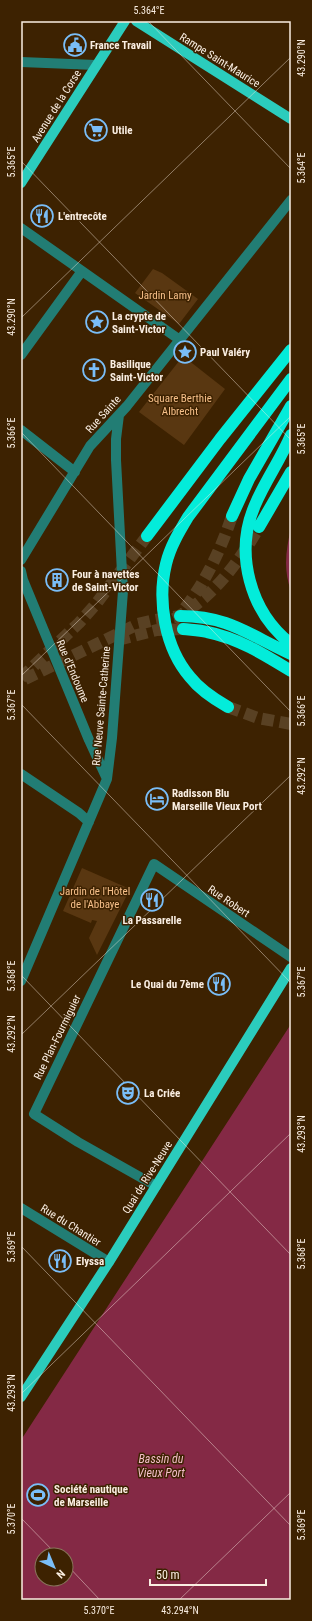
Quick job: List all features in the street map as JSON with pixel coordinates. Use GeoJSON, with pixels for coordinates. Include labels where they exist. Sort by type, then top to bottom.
{"type":"FeatureCollection","features":[{"type":"Feature","properties":{"kind":"highway"},"geometry":{"type":"LineString","coordinates":[[147,536],[220,439],[291,350]]}},
{"type":"Feature","properties":{"kind":"highway"},"geometry":{"type":"LineString","coordinates":[[228,707],[213,698],[190,677],[176,653],[165,621],[163,608],[163,578],[166,564],[179,531],[188,517],[291,379]]}},
{"type":"Feature","properties":{"kind":"highway"},"geometry":{"type":"LineString","coordinates":[[232,516],[249,479],[291,406]]}},
{"type":"Feature","properties":{"kind":"highway"},"geometry":{"type":"LineString","coordinates":[[283,455],[291,435]]}},
{"type":"Feature","properties":{"kind":"highway"},"geometry":{"type":"LineString","coordinates":[[291,444],[283,455],[255,505],[248,527],[245,552],[247,570],[252,591],[259,607],[272,626],[291,644]]}},
{"type":"Feature","properties":{"kind":"highway"},"geometry":{"type":"LineString","coordinates":[[259,528],[291,472]]}},
{"type":"Feature","properties":{"kind":"highway"},"geometry":{"type":"LineString","coordinates":[[180,616],[212,618],[234,625],[291,654]]}},
{"type":"Feature","properties":{"kind":"highway"},"geometry":{"type":"LineString","coordinates":[[183,628],[226,637],[252,648],[291,671]]}},
{"type":"Feature","properties":{"kind":"main road","name":"Avenue de la Corse"},"geometry":{"type":"LineString","coordinates":[[21,184],[125,21]]}},
{"type":"Feature","properties":{"kind":"main road","name":"Rampe Saint-Maurice"},"geometry":{"type":"LineString","coordinates":[[136,21],[291,119]]}},
{"type":"Feature","properties":{"kind":"main road","name":"Quai de Rive-Neuve"},"geometry":{"type":"LineString","coordinates":[[21,1396],[109,1262],[291,968]]}},
{"type":"Feature","properties":{"kind":"street"},"geometry":{"type":"LineString","coordinates":[[21,62],[96,65]]}},
{"type":"Feature","properties":{"kind":"street","name":"Rue Sainte"},"geometry":{"type":"LineString","coordinates":[[21,560],[90,446],[119,416],[291,200]]}},
{"type":"Feature","properties":{"kind":"street"},"geometry":{"type":"LineString","coordinates":[[21,228],[180,340]]}},
{"type":"Feature","properties":{"kind":"street"},"geometry":{"type":"LineString","coordinates":[[21,355],[82,271]]}},
{"type":"Feature","properties":{"kind":"street","name":"Rue Neuve Sainte-Catherine"},"geometry":{"type":"LineString","coordinates":[[21,982],[107,779],[112,738],[123,591],[116,446],[119,416]]}},
{"type":"Feature","properties":{"kind":"street"},"geometry":{"type":"LineString","coordinates":[[21,430],[75,472]]}},
{"type":"Feature","properties":{"kind":"street","name":"Rue d'Endoume"},"geometry":{"type":"LineString","coordinates":[[21,571],[23,580],[89,740],[107,779]]}},
{"type":"Feature","properties":{"kind":"street"},"geometry":{"type":"LineString","coordinates":[[21,774],[79,813],[89,822]]}},
{"type":"Feature","properties":{"kind":"street","name":"Rue Robert"},"geometry":{"type":"LineString","coordinates":[[154,864],[291,957]]}},
{"type":"Feature","properties":{"kind":"street","name":"Rue Plan-Fourmiguier"},"geometry":{"type":"LineString","coordinates":[[154,864],[34,1114],[78,1142],[156,1186]]}},
{"type":"Feature","properties":{"kind":"street","name":"Rue du Chantier"},"geometry":{"type":"LineString","coordinates":[[21,1208],[109,1262]]}},
{"type":"Feature","properties":{"kind":"green space","name":"Jardin Lamy"},"geometry":{"type":"Polygon","coordinates":[[[153,269],[162,273],[198,299],[179,324],[135,293],[153,269]]]}},
{"type":"Feature","properties":{"kind":"green space","name":"Square Berthie Albrecht"},"geometry":{"type":"Polygon","coordinates":[[[183,356],[225,389],[184,445],[139,412],[183,356]]]}},
{"type":"Feature","properties":{"kind":"green space","name":"Jardin de l'Hôtel de l'Abbaye"},"geometry":{"type":"Polygon","coordinates":[[[82,868],[130,889],[97,955],[89,938],[97,921],[92,920],[91,923],[63,911],[82,868]]]}},
{"type":"Feature","properties":{"kind":"water"},"geometry":{"type":"Polygon","coordinates":[[[291,528],[291,591],[288,583],[286,560],[291,528]]]}},
{"type":"Feature","properties":{"kind":"water","name":"Bassin du Vieux Port"},"geometry":{"type":"Polygon","coordinates":[[[291,1024],[291,1600],[21,1600],[21,1440],[291,1024]]]}},
{"type":"Feature","properties":{"kind":"tunnel"},"geometry":{"type":"LineString","coordinates":[[185,608],[200,587],[212,564],[232,516]]}},
{"type":"Feature","properties":{"kind":"tunnel"},"geometry":{"type":"LineString","coordinates":[[174,619],[188,611],[223,579],[233,567],[259,527]]}},
{"type":"Feature","properties":{"kind":"tunnel"},"geometry":{"type":"LineString","coordinates":[[21,678],[79,623],[96,604],[147,536]]}},
{"type":"Feature","properties":{"kind":"tunnel"},"geometry":{"type":"LineString","coordinates":[[25,679],[138,624],[180,616]]}},
{"type":"Feature","properties":{"kind":"tunnel"},"geometry":{"type":"LineString","coordinates":[[118,640],[157,630],[183,629]]}},
{"type":"Feature","properties":{"kind":"tunnel"},"geometry":{"type":"LineString","coordinates":[[228,707],[258,718],[291,724]]}},
{"type":"Feature","properties":{"kind":"place","name":"France Travail"},"geometry":{"type":"Point","coordinates":[75,45]}},
{"type":"Feature","properties":{"kind":"place","name":"Utile"},"geometry":{"type":"Point","coordinates":[96,130]}},
{"type":"Feature","properties":{"kind":"place","name":"L'entrecôte"},"geometry":{"type":"Point","coordinates":[42,216]}},
{"type":"Feature","properties":{"kind":"place","name":"La crypte de Saint-Victor"},"geometry":{"type":"Point","coordinates":[97,322]}},
{"type":"Feature","properties":{"kind":"place","name":"Paul Valéry"},"geometry":{"type":"Point","coordinates":[185,352]}},
{"type":"Feature","properties":{"kind":"place","name":"Basilique Saint-Victor"},"geometry":{"type":"Point","coordinates":[94,370]}},
{"type":"Feature","properties":{"kind":"place","name":"Four à navettes de Saint-Victor"},"geometry":{"type":"Point","coordinates":[57,580]}},
{"type":"Feature","properties":{"kind":"place","name":"Radisson Blu Marseille Vieux Port"},"geometry":{"type":"Point","coordinates":[157,799]}},
{"type":"Feature","properties":{"kind":"place","name":"La Passarelle"},"geometry":{"type":"Point","coordinates":[152,900]}},
{"type":"Feature","properties":{"kind":"place","name":"Le Quai du 7ème"},"geometry":{"type":"Point","coordinates":[219,984]}},
{"type":"Feature","properties":{"kind":"place","name":"La Criée"},"geometry":{"type":"Point","coordinates":[128,1093]}},
{"type":"Feature","properties":{"kind":"place","name":"Elyssa"},"geometry":{"type":"Point","coordinates":[60,1261]}},
{"type":"Feature","properties":{"kind":"place","name":"Société nautique de Marseille"},"geometry":{"type":"Point","coordinates":[38,1495]}}]}
